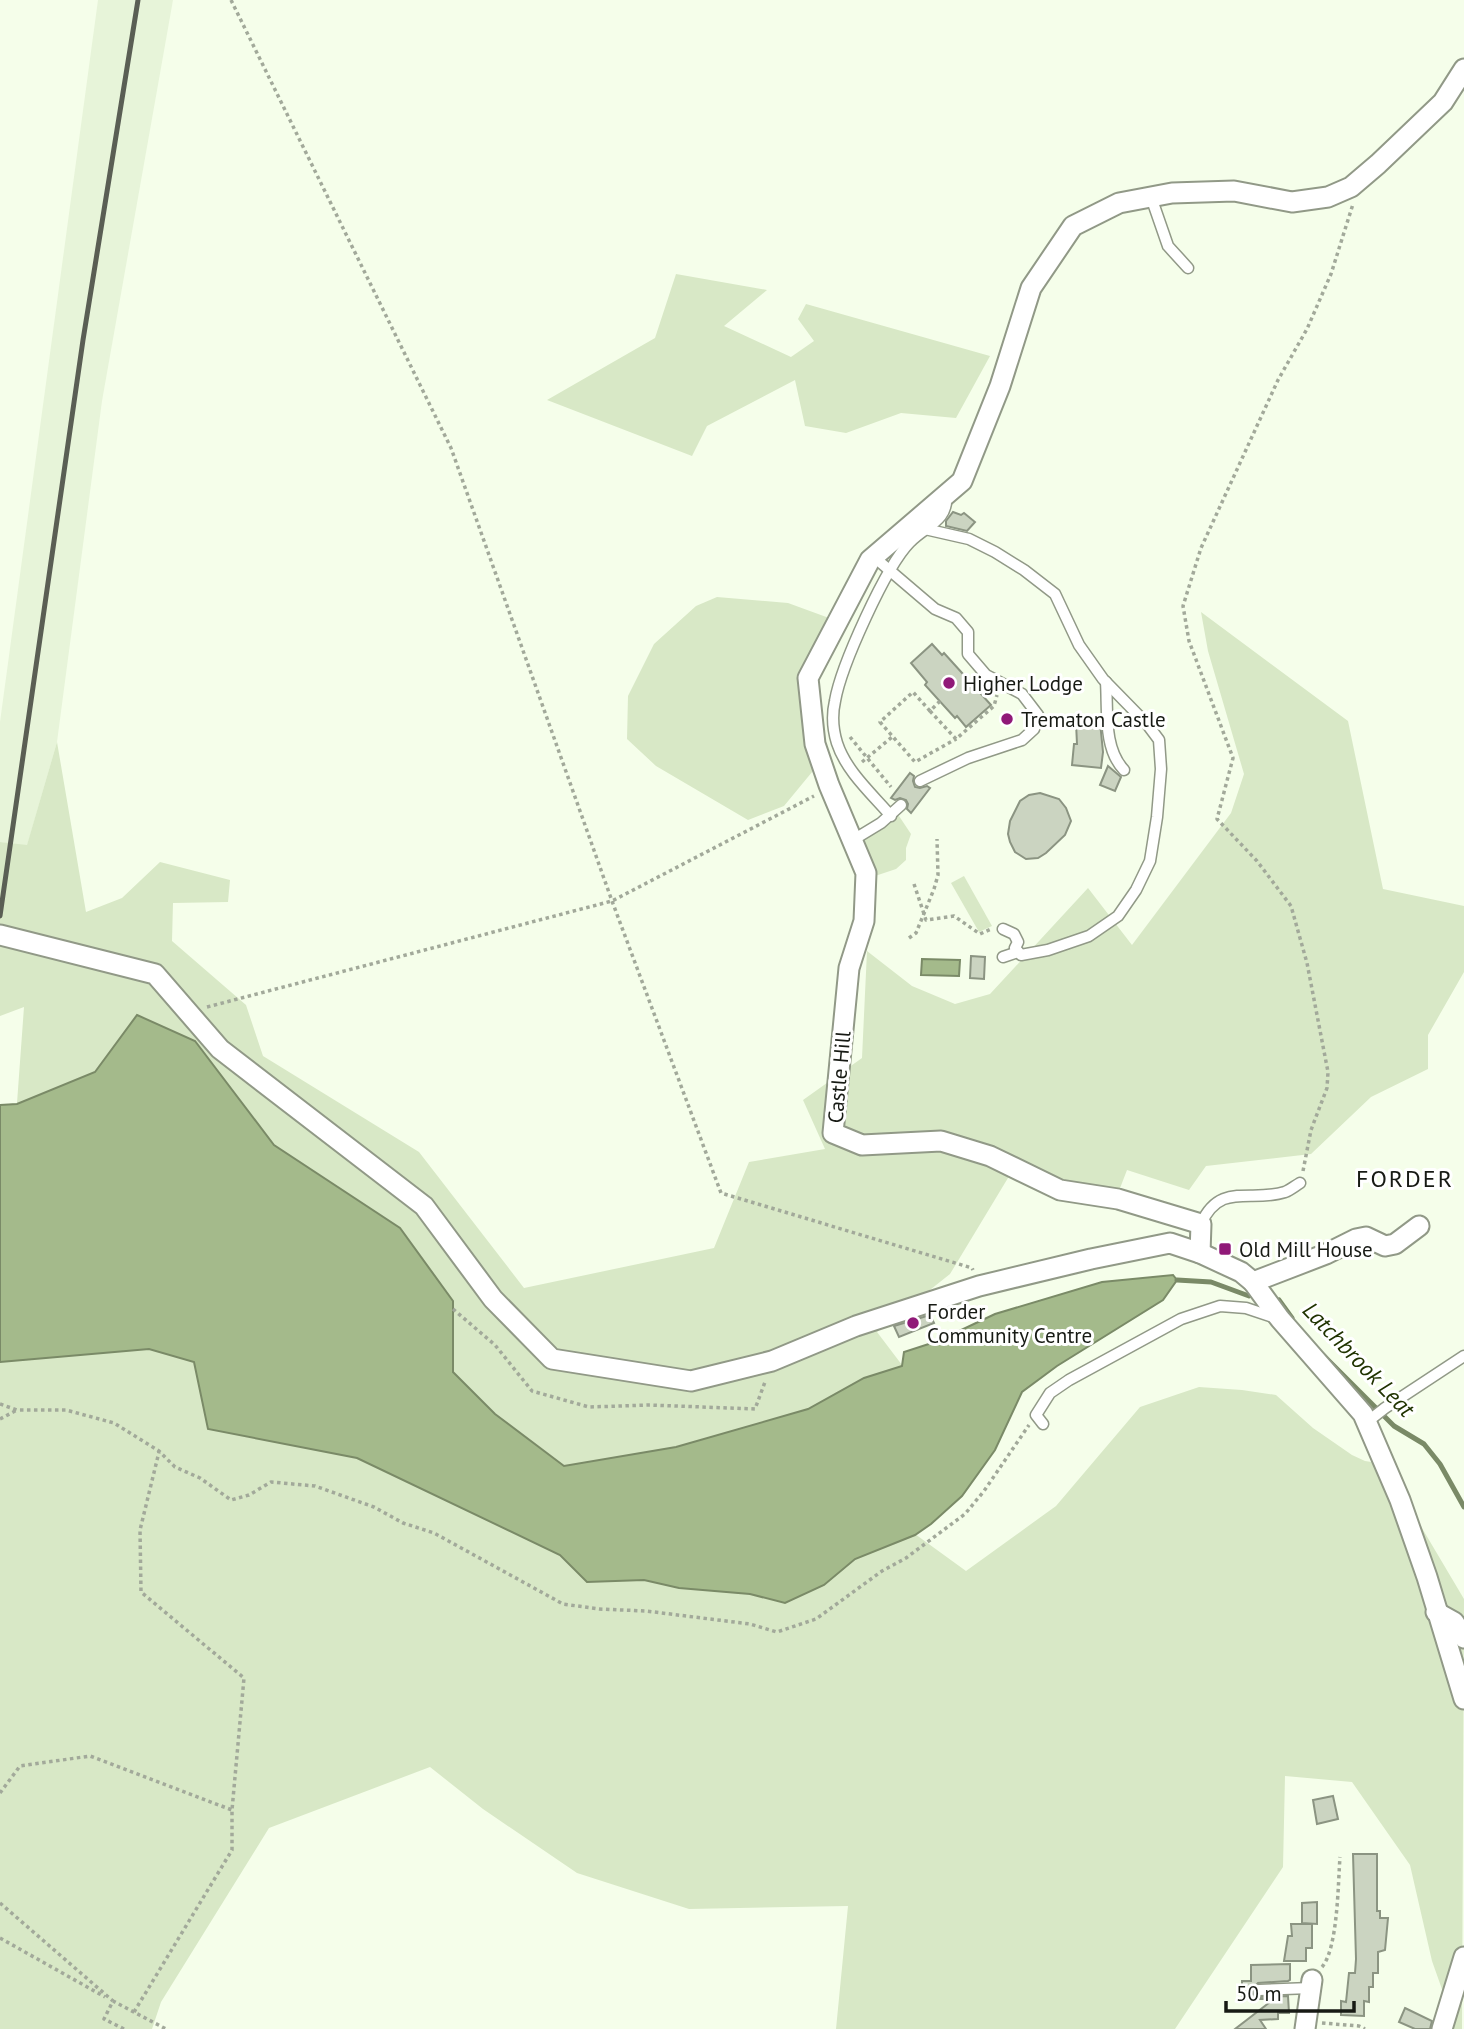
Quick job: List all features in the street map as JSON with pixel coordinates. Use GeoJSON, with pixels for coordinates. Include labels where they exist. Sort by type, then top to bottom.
{"type":"FeatureCollection","features":[{"type":"Feature","properties":{"kind":"street"},"geometry":{"type":"LineString","coordinates":[[1351,187],[1443,102],[1464,69]]}},
{"type":"Feature","properties":{"kind":"street","name":"Castle Hill"},"geometry":{"type":"LineString","coordinates":[[1201,1224],[1118,1199],[1060,1190],[990,1156],[941,1141],[862,1145],[833,1133],[849,968],[864,921],[866,873],[853,840],[821,791],[808,678],[870,560],[961,481],[1000,386],[1031,288],[1073,226],[1119,203],[1172,193],[1234,191],[1292,202],[1328,197],[1351,187]]}},
{"type":"Feature","properties":{"kind":"street"},"geometry":{"type":"LineString","coordinates":[[0,935],[155,974],[220,1049],[424,1206],[493,1299],[552,1359],[691,1381],[772,1361],[856,1326],[979,1286],[1170,1243],[1241,1272],[1253,1282],[1280,1319],[1363,1414],[1376,1415],[1400,1500],[1427,1577],[1464,1699]]}},
{"type":"Feature","properties":{"kind":"street"},"geometry":{"type":"LineString","coordinates":[[1200,1253],[1201,1224]]}},
{"type":"Feature","properties":{"kind":"street"},"geometry":{"type":"LineString","coordinates":[[1253,1282],[1326,1254],[1356,1239],[1366,1237],[1385,1246],[1395,1244],[1419,1226]]}},
{"type":"Feature","properties":{"kind":"street"},"geometry":{"type":"LineString","coordinates":[[1436,1612],[1454,1622],[1464,1638]]}},
{"type":"Feature","properties":{"kind":"street"},"geometry":{"type":"LineString","coordinates":[[1442,2029],[1464,1957]]}},
{"type":"Feature","properties":{"kind":"street"},"geometry":{"type":"LineString","coordinates":[[1305,2026],[1311,1984]]}},
{"type":"Feature","properties":{"kind":"lane"},"geometry":{"type":"LineString","coordinates":[[1151,197],[1168,246],[1188,268]]}},
{"type":"Feature","properties":{"kind":"lane"},"geometry":{"type":"LineString","coordinates":[[891,816],[843,758],[836,740],[835,701],[850,654],[890,571],[901,552],[925,529],[939,520],[945,511],[946,494]]}},
{"type":"Feature","properties":{"kind":"lane"},"geometry":{"type":"LineString","coordinates":[[925,529],[969,539],[1024,570],[1055,594],[1079,645],[1106,682],[1159,740],[1161,769],[1150,861],[1136,890],[1118,916],[1089,936],[1048,950],[1021,955],[1015,948],[1018,942],[1014,934],[1003,929]]}},
{"type":"Feature","properties":{"kind":"lane"},"geometry":{"type":"LineString","coordinates":[[874,557],[934,609],[956,618],[968,632],[968,654],[986,675],[1022,694],[1038,715],[1034,729],[1022,740],[940,769],[920,781]]}},
{"type":"Feature","properties":{"kind":"lane"},"geometry":{"type":"LineString","coordinates":[[1106,682],[1111,748],[1114,760],[1124,770]]}},
{"type":"Feature","properties":{"kind":"lane"},"geometry":{"type":"LineString","coordinates":[[853,840],[891,816],[901,805]]}},
{"type":"Feature","properties":{"kind":"lane"},"geometry":{"type":"LineString","coordinates":[[1003,957],[1018,952]]}},
{"type":"Feature","properties":{"kind":"lane"},"geometry":{"type":"LineString","coordinates":[[1201,1224],[1207,1211],[1226,1197],[1286,1192],[1300,1183]]}},
{"type":"Feature","properties":{"kind":"lane"},"geometry":{"type":"LineString","coordinates":[[1043,1424],[1035,1415],[1050,1393],[1181,1319],[1220,1306],[1246,1308],[1280,1319]]}},
{"type":"Feature","properties":{"kind":"lane"},"geometry":{"type":"LineString","coordinates":[[1376,1415],[1464,1356]]}},
{"type":"Feature","properties":{"kind":"lane"},"geometry":{"type":"LineString","coordinates":[[1259,1990],[1311,1984]]}},
{"type":"Feature","properties":{"kind":"path"},"geometry":{"type":"LineString","coordinates":[[231,0],[451,447],[612,901],[722,1193],[972,1268],[979,1286]]}},
{"type":"Feature","properties":{"kind":"path"},"geometry":{"type":"LineString","coordinates":[[1300,1183],[1311,1130],[1327,1088],[1328,1072],[1319,1022],[1307,963],[1291,906],[1257,861],[1217,819],[1233,758],[1189,641],[1183,606],[1201,548],[1278,380],[1307,329],[1331,274],[1353,207],[1351,187]]}},
{"type":"Feature","properties":{"kind":"path"},"geometry":{"type":"LineString","coordinates":[[956,739],[913,692],[880,722],[915,762],[956,739],[994,705],[1000,682]]}},
{"type":"Feature","properties":{"kind":"path"},"geometry":{"type":"LineString","coordinates":[[930,711],[940,701]]}},
{"type":"Feature","properties":{"kind":"path"},"geometry":{"type":"LineString","coordinates":[[852,770],[892,737]]}},
{"type":"Feature","properties":{"kind":"path"},"geometry":{"type":"LineString","coordinates":[[869,757],[891,786]]}},
{"type":"Feature","properties":{"kind":"path"},"geometry":{"type":"LineString","coordinates":[[188,1012],[612,901],[821,791]]}},
{"type":"Feature","properties":{"kind":"path"},"geometry":{"type":"LineString","coordinates":[[909,938],[916,933],[923,913],[929,906],[937,875],[937,839]]}},
{"type":"Feature","properties":{"kind":"path"},"geometry":{"type":"LineString","coordinates":[[914,884],[926,920],[954,916],[980,934],[996,927],[1003,929]]}},
{"type":"Feature","properties":{"kind":"path"},"geometry":{"type":"LineString","coordinates":[[453,1309],[495,1345],[532,1391],[589,1407],[650,1405],[755,1409],[772,1361]]}},
{"type":"Feature","properties":{"kind":"path"},"geometry":{"type":"LineString","coordinates":[[0,1404],[17,1410],[66,1410],[114,1423],[159,1451],[175,1468],[200,1478],[231,1500],[249,1495],[271,1482],[315,1486],[374,1507],[434,1533],[563,1604],[750,1624],[777,1633],[816,1619],[965,1514],[1009,1456],[1035,1415]]}},
{"type":"Feature","properties":{"kind":"path"},"geometry":{"type":"LineString","coordinates":[[0,1419],[17,1410]]}},
{"type":"Feature","properties":{"kind":"path"},"geometry":{"type":"LineString","coordinates":[[134,2012],[232,1850],[232,1810],[244,1678],[141,1592],[140,1530],[159,1451]]}},
{"type":"Feature","properties":{"kind":"path"},"geometry":{"type":"LineString","coordinates":[[0,1793],[20,1766],[90,1756],[232,1810]]}},
{"type":"Feature","properties":{"kind":"path"},"geometry":{"type":"LineString","coordinates":[[1311,1984],[1328,1960],[1336,1915],[1340,1857]]}},
{"type":"Feature","properties":{"kind":"path"},"geometry":{"type":"LineString","coordinates":[[0,1903],[113,2001]]}},
{"type":"Feature","properties":{"kind":"path"},"geometry":{"type":"LineString","coordinates":[[0,1938],[166,2029]]}},
{"type":"Feature","properties":{"kind":"path"},"geometry":{"type":"LineString","coordinates":[[113,2001],[104,2019],[124,2029]]}},
{"type":"Feature","properties":{"kind":"path"},"geometry":{"type":"LineString","coordinates":[[1305,2026],[1328,2023],[1365,2029]]}},
{"type":"Feature","properties":{"kind":"shaded area"},"geometry":{"type":"Polygon","coordinates":[[[98,0],[173,0],[102,401],[57,742],[27,846],[0,842],[0,722],[98,0]]]}},
{"type":"Feature","properties":{"kind":"shaded area"},"geometry":{"type":"Polygon","coordinates":[[[676,274],[767,290],[724,326],[791,357],[814,341],[798,319],[806,304],[990,356],[956,418],[901,413],[846,433],[805,426],[795,380],[707,426],[692,456],[547,400],[655,338],[676,274]]]}},
{"type":"Feature","properties":{"kind":"shaded area"},"geometry":{"type":"Polygon","coordinates":[[[717,597],[788,603],[840,622],[812,678],[817,766],[784,806],[748,820],[656,766],[627,739],[628,696],[654,644],[696,606],[717,597]]]}},
{"type":"Feature","properties":{"kind":"shaded area"},"geometry":{"type":"Polygon","coordinates":[[[1201,612],[1348,721],[1383,889],[1464,906],[1464,972],[1428,1035],[1428,1069],[1371,1097],[1311,1154],[1206,1166],[1189,1190],[1127,1170],[1117,1196],[1014,1168],[950,1274],[877,1332],[902,1365],[904,1352],[938,1341],[995,1314],[1102,1282],[1173,1275],[1177,1280],[1163,1300],[1057,1366],[1022,1392],[995,1450],[962,1496],[931,1524],[915,1534],[966,1571],[1056,1506],[1140,1407],[1199,1387],[1276,1395],[1313,1428],[1352,1455],[1365,1461],[1384,1464],[1464,1599],[1462,2029],[1442,2029],[1449,2009],[1432,1961],[1410,1865],[1352,1782],[1285,1776],[1283,1867],[1175,2029],[836,2029],[848,1906],[689,1909],[577,1873],[483,1809],[430,1767],[269,1828],[161,2002],[152,2029],[0,2029],[0,1105],[17,1103],[24,1007],[0,1016],[0,842],[27,845],[57,742],[86,912],[122,898],[160,862],[230,880],[228,902],[173,903],[172,941],[246,1005],[263,1056],[419,1152],[524,1288],[714,1248],[749,1162],[825,1149],[803,1100],[862,1058],[867,951],[912,986],[955,1004],[990,994],[1088,888],[1132,945],[1231,813],[1244,774],[1208,651],[1201,612]]]}},
{"type":"Feature","properties":{"kind":"shaded area"},"geometry":{"type":"Polygon","coordinates":[[[897,813],[911,834],[906,848],[906,860],[896,869],[875,876],[857,842],[897,813]]]}},
{"type":"Feature","properties":{"kind":"shaded area"},"geometry":{"type":"Polygon","coordinates":[[[964,876],[992,926],[979,932],[951,883],[964,876]]]}},
{"type":"Feature","properties":{"kind":"shaded area"},"geometry":{"type":"Polygon","coordinates":[[[922,959],[960,960],[959,976],[921,975],[922,959]]]}},
{"type":"Feature","properties":{"kind":"shaded area"},"geometry":{"type":"Polygon","coordinates":[[[137,1015],[195,1041],[274,1145],[400,1228],[453,1301],[453,1372],[495,1414],[564,1466],[676,1447],[808,1409],[864,1378],[902,1366],[904,1352],[938,1341],[995,1314],[1102,1282],[1173,1275],[1177,1280],[1163,1300],[1057,1366],[1022,1392],[995,1450],[962,1496],[931,1524],[915,1535],[855,1559],[824,1585],[785,1603],[750,1594],[679,1588],[644,1580],[587,1582],[560,1555],[357,1458],[208,1429],[194,1362],[149,1349],[0,1362],[0,1105],[17,1104],[95,1072],[137,1015]]]}},
{"type":"Feature","properties":{"kind":"building"},"geometry":{"type":"Polygon","coordinates":[[[953,512],[961,515],[964,513],[975,522],[967,531],[946,526],[946,521],[953,512]]]}},
{"type":"Feature","properties":{"kind":"building","name":"Higher Lodge"},"geometry":{"type":"Polygon","coordinates":[[[932,644],[942,655],[944,653],[991,705],[966,727],[925,685],[927,682],[911,663],[932,644]]]}},
{"type":"Feature","properties":{"kind":"building"},"geometry":{"type":"Polygon","coordinates":[[[1100,722],[1103,752],[1101,768],[1072,765],[1074,744],[1077,744],[1076,723],[1100,722]]]}},
{"type":"Feature","properties":{"kind":"building"},"geometry":{"type":"Polygon","coordinates":[[[1108,766],[1121,777],[1115,791],[1100,785],[1108,766]]]}},
{"type":"Feature","properties":{"kind":"building"},"geometry":{"type":"Polygon","coordinates":[[[910,773],[914,776],[915,787],[930,788],[911,813],[907,809],[906,800],[891,798],[910,773]]]}},
{"type":"Feature","properties":{"kind":"building","name":"Trematon Castle"},"geometry":{"type":"Polygon","coordinates":[[[1040,793],[1059,799],[1071,821],[1065,835],[1046,853],[1038,858],[1026,859],[1015,852],[1010,842],[1010,821],[1020,801],[1029,795],[1040,793]]]}},
{"type":"Feature","properties":{"kind":"building"},"geometry":{"type":"Polygon","coordinates":[[[971,956],[985,957],[984,979],[970,978],[971,956]]]}},
{"type":"Feature","properties":{"kind":"building","name":"Forder Community Centre"},"geometry":{"type":"Polygon","coordinates":[[[930,1315],[934,1323],[899,1337],[894,1326],[930,1315]]]}},
{"type":"Feature","properties":{"kind":"building"},"geometry":{"type":"Polygon","coordinates":[[[1333,1796],[1338,1819],[1317,1824],[1313,1800],[1333,1796]]]}},
{"type":"Feature","properties":{"kind":"building"},"geometry":{"type":"Polygon","coordinates":[[[1353,1854],[1377,1854],[1377,1911],[1380,1911],[1380,1918],[1388,1918],[1385,1950],[1378,1952],[1378,1973],[1373,1973],[1369,2002],[1364,2001],[1364,2016],[1341,2015],[1341,2001],[1346,2002],[1349,1973],[1355,1973],[1353,1854]]]}},
{"type":"Feature","properties":{"kind":"building"},"geometry":{"type":"Polygon","coordinates":[[[1317,1902],[1317,1924],[1302,1923],[1302,1903],[1317,1902]]]}},
{"type":"Feature","properties":{"kind":"building"},"geometry":{"type":"Polygon","coordinates":[[[1291,1924],[1312,1924],[1312,1948],[1306,1948],[1306,1961],[1284,1961],[1288,1936],[1292,1936],[1291,1924]]]}},
{"type":"Feature","properties":{"kind":"building"},"geometry":{"type":"Polygon","coordinates":[[[1290,1964],[1290,1980],[1258,1983],[1252,1990],[1253,1994],[1259,1997],[1288,1996],[1289,2013],[1278,2013],[1278,2019],[1260,2020],[1266,2029],[1235,2029],[1274,1999],[1242,1999],[1242,1981],[1251,1981],[1251,1965],[1290,1964]]]}},
{"type":"Feature","properties":{"kind":"building"},"geometry":{"type":"Polygon","coordinates":[[[1405,2008],[1432,2021],[1430,2029],[1415,2029],[1399,2022],[1405,2008]]]}},
{"type":"Feature","properties":{"kind":"waterway","name":"Latchbrook Leat"},"geometry":{"type":"LineString","coordinates":[[1177,1280],[1211,1282],[1249,1296]]}},
{"type":"Feature","properties":{"kind":"waterway","name":"Latchbrook Leat"},"geometry":{"type":"LineString","coordinates":[[1279,1300],[1292,1318]]}},
{"type":"Feature","properties":{"kind":"waterway","name":"Latchbrook Leat"},"geometry":{"type":"LineString","coordinates":[[1323,1355],[1394,1426],[1424,1444],[1440,1464],[1464,1507]]}},
{"type":"Feature","properties":{"kind":"railway"},"geometry":{"type":"LineString","coordinates":[[0,916],[83,340],[138,0]]}},
{"type":"Feature","properties":{"kind":"place","name":"Higher Lodge"},"geometry":{"type":"Point","coordinates":[949,683]}},
{"type":"Feature","properties":{"kind":"place","name":"Trematon Castle"},"geometry":{"type":"Point","coordinates":[1007,719]}},
{"type":"Feature","properties":{"kind":"place","name":"Old Mill House"},"geometry":{"type":"Point","coordinates":[1225,1249]}},
{"type":"Feature","properties":{"kind":"place","name":"Forder Community Centre"},"geometry":{"type":"Point","coordinates":[913,1323]}},
{"type":"Feature","properties":{"kind":"district","name":"FORDER"},"geometry":{"type":"Point","coordinates":[1405,1178]}}]}
